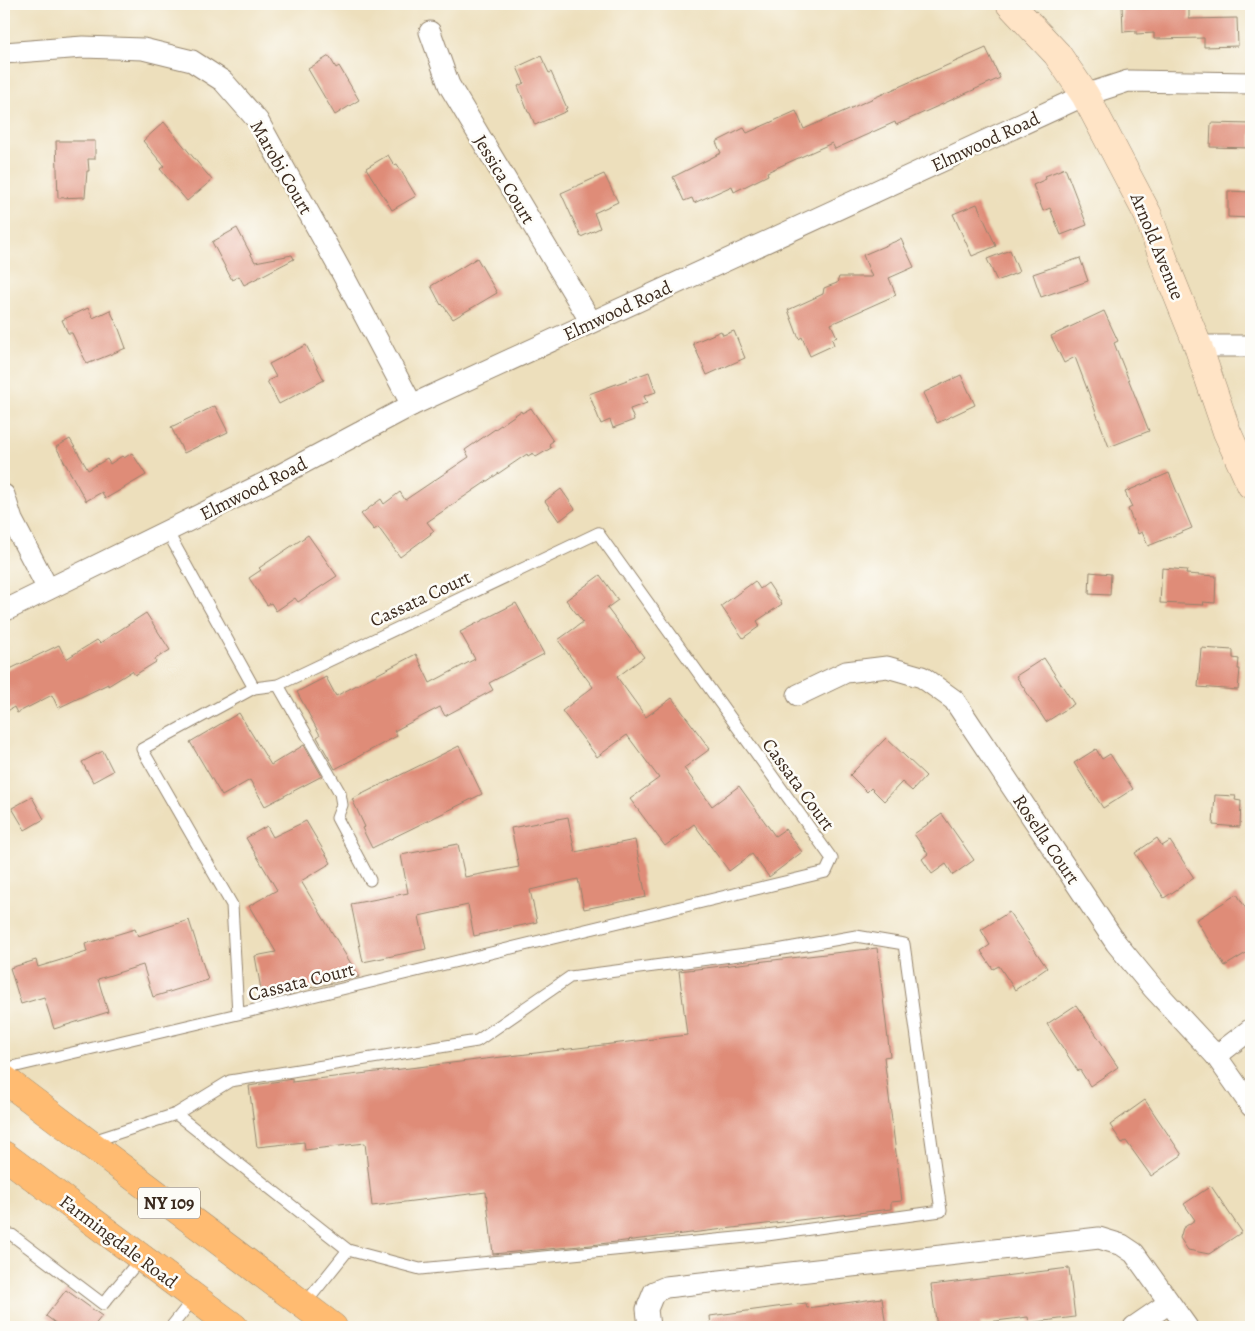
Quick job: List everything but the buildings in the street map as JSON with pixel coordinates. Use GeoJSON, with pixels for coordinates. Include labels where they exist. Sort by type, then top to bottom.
{"type":"FeatureCollection","features":[{"type":"Feature","properties":{"kind":"main road","name":"NY 109"},"geometry":{"type":"LineString","coordinates":[[4,1079],[334,1327]]}},
{"type":"Feature","properties":{"kind":"main road","name":"Farmingdale Road"},"geometry":{"type":"LineString","coordinates":[[4,1155],[234,1327]]}},
{"type":"Feature","properties":{"kind":"street","name":"Arnold Avenue"},"geometry":{"type":"LineString","coordinates":[[1010,4],[1057,54],[1085,95],[1148,215],[1198,346],[1227,432],[1251,484]]}},
{"type":"Feature","properties":{"kind":"street","name":"Jessica Court"},"geometry":{"type":"LineString","coordinates":[[430,32],[449,85],[592,322]]}},
{"type":"Feature","properties":{"kind":"street","name":"Marobi Court"},"geometry":{"type":"LineString","coordinates":[[4,53],[83,47],[143,49],[192,61],[223,81],[258,122],[342,273],[412,405]]}},
{"type":"Feature","properties":{"kind":"street","name":"Elmwood Road"},"geometry":{"type":"LineString","coordinates":[[4,611],[269,481],[412,405],[1085,95],[1128,81],[1251,83]]}},
{"type":"Feature","properties":{"kind":"street"},"geometry":{"type":"LineString","coordinates":[[1198,346],[1251,346]]}},
{"type":"Feature","properties":{"kind":"street"},"geometry":{"type":"LineString","coordinates":[[4,495],[12,520],[48,589]]}},
{"type":"Feature","properties":{"kind":"street","name":"Rosella Court"},"geometry":{"type":"LineString","coordinates":[[798,695],[846,672],[887,667],[922,677],[954,700],[1116,943],[1153,988],[1216,1056],[1251,1106]]}},
{"type":"Feature","properties":{"kind":"street"},"geometry":{"type":"LineString","coordinates":[[1216,1056],[1251,1029]]}},
{"type":"Feature","properties":{"kind":"street"},"geometry":{"type":"LineString","coordinates":[[649,1327],[647,1309],[654,1292],[666,1287],[1099,1238],[1122,1245],[1134,1253],[1187,1327]]}},
{"type":"Feature","properties":{"kind":"street"},"geometry":{"type":"LineString","coordinates":[[1134,1327],[1169,1302]]}},
{"type":"Feature","properties":{"kind":"lane"},"geometry":{"type":"LineString","coordinates":[[167,531],[254,688]]}},
{"type":"Feature","properties":{"kind":"lane","name":"Cassata Court"},"geometry":{"type":"LineString","coordinates":[[4,1068],[238,1014],[826,872],[832,860],[598,533],[278,685],[254,688],[142,749],[232,905],[238,1014]]}},
{"type":"Feature","properties":{"kind":"lane"},"geometry":{"type":"LineString","coordinates":[[278,685],[340,793],[342,805],[338,818],[370,880]]}},
{"type":"Feature","properties":{"kind":"lane"},"geometry":{"type":"LineString","coordinates":[[89,1143],[176,1114],[230,1081],[477,1041],[570,976],[777,950],[856,936],[904,944],[941,1211],[767,1235],[420,1269],[348,1250],[176,1114]]}},
{"type":"Feature","properties":{"kind":"lane"},"geometry":{"type":"LineString","coordinates":[[12,1235],[103,1304],[141,1258]]}},
{"type":"Feature","properties":{"kind":"lane"},"geometry":{"type":"LineString","coordinates":[[304,1305],[348,1250]]}},
{"type":"Feature","properties":{"kind":"lane"},"geometry":{"type":"LineString","coordinates":[[170,1327],[194,1298]]}}]}
